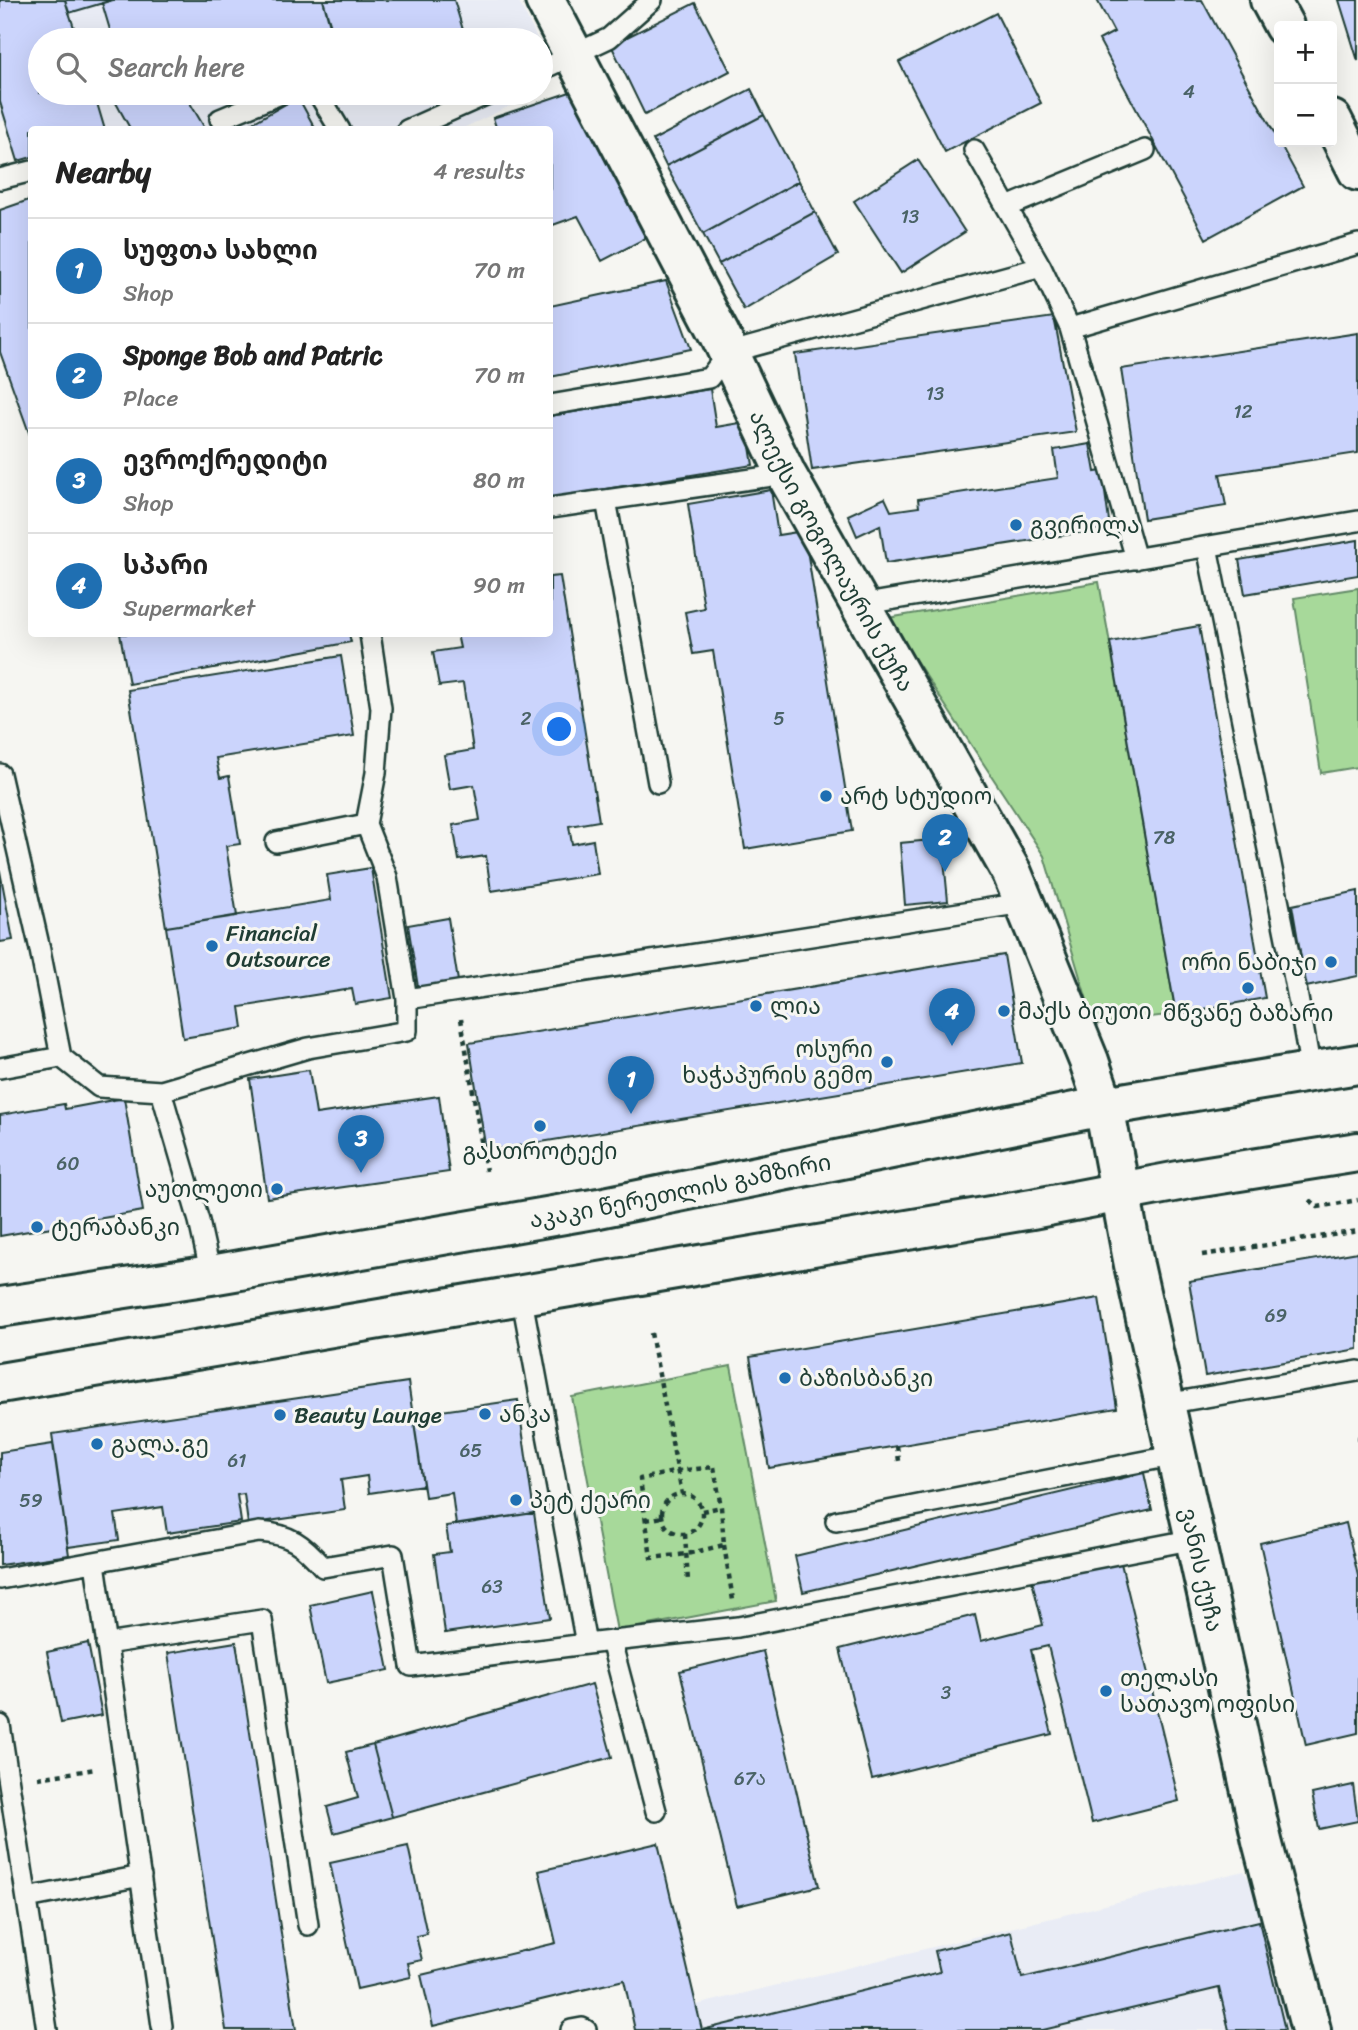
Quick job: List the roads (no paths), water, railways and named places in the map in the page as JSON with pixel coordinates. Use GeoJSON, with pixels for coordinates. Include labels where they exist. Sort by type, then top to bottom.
{"type":"FeatureCollection","features":[{"type":"Feature","properties":{"kind":"main road","name":"ალექსი გოგოლაურის ქუჩა"},"geometry":{"type":"LineString","coordinates":[[545,0],[550,28]]}},
{"type":"Feature","properties":{"kind":"main road"},"geometry":{"type":"LineString","coordinates":[[1270,0],[1281,21]]}},
{"type":"Feature","properties":{"kind":"main road","name":"ალექსი გოგოლაურის ქუჩა"},"geometry":{"type":"LineString","coordinates":[[553,42],[557,63],[728,353],[786,474],[1012,873],[1089,1061],[1104,1106]]}},
{"type":"Feature","properties":{"kind":"main road"},"geometry":{"type":"LineString","coordinates":[[1337,130],[1358,171]]}},
{"type":"Feature","properties":{"kind":"main road","name":"აკაკი წერეთლის გამზირი"},"geometry":{"type":"LineString","coordinates":[[0,1307],[211,1275],[599,1209],[1104,1106],[1356,1064]]}},
{"type":"Feature","properties":{"kind":"main road","name":"ვანის ქუჩა"},"geometry":{"type":"LineString","coordinates":[[1104,1106],[1262,1841],[1311,2030]]}},
{"type":"Feature","properties":{"kind":"main road"},"geometry":{"type":"LineString","coordinates":[[0,1383],[1358,1152]]}},
{"type":"Feature","properties":{"kind":"lane"},"geometry":{"type":"LineString","coordinates":[[557,63],[609,38],[652,0]]}},
{"type":"Feature","properties":{"kind":"lane"},"geometry":{"type":"LineString","coordinates":[[220,119],[254,105]]}},
{"type":"Feature","properties":{"kind":"lane"},"geometry":{"type":"LineString","coordinates":[[325,105],[338,126]]}},
{"type":"Feature","properties":{"kind":"lane"},"geometry":{"type":"LineString","coordinates":[[416,126],[463,105]]}},
{"type":"Feature","properties":{"kind":"lane"},"geometry":{"type":"LineString","coordinates":[[974,150],[1041,267],[1070,328],[1136,559]]}},
{"type":"Feature","properties":{"kind":"lane"},"geometry":{"type":"LineString","coordinates":[[1007,207],[1145,150]]}},
{"type":"Feature","properties":{"kind":"lane"},"geometry":{"type":"LineString","coordinates":[[0,178],[28,172]]}},
{"type":"Feature","properties":{"kind":"lane"},"geometry":{"type":"LineString","coordinates":[[1070,328],[1358,244]]}},
{"type":"Feature","properties":{"kind":"lane"},"geometry":{"type":"LineString","coordinates":[[553,404],[709,378],[728,353],[1041,267]]}},
{"type":"Feature","properties":{"kind":"lane"},"geometry":{"type":"LineString","coordinates":[[553,508],[786,474]]}},
{"type":"Feature","properties":{"kind":"lane"},"geometry":{"type":"LineString","coordinates":[[606,500],[658,783]]}},
{"type":"Feature","properties":{"kind":"lane"},"geometry":{"type":"LineString","coordinates":[[860,605],[1358,521]]}},
{"type":"Feature","properties":{"kind":"lane"},"geometry":{"type":"LineString","coordinates":[[1207,547],[1311,1071]]}},
{"type":"Feature","properties":{"kind":"lane"},"geometry":{"type":"LineString","coordinates":[[0,774],[61,1058],[99,1087],[161,1091],[308,1048],[407,1031],[407,999],[387,877],[366,824],[376,773],[381,708],[370,637]]}},
{"type":"Feature","properties":{"kind":"lane"},"geometry":{"type":"LineString","coordinates":[[276,842],[366,824]]}},
{"type":"Feature","properties":{"kind":"lane"},"geometry":{"type":"LineString","coordinates":[[407,999],[1023,902]]}},
{"type":"Feature","properties":{"kind":"lane"},"geometry":{"type":"LineString","coordinates":[[0,1068],[61,1058]]}},
{"type":"Feature","properties":{"kind":"lane"},"geometry":{"type":"LineString","coordinates":[[161,1091],[199,1221],[211,1275]]}},
{"type":"Feature","properties":{"kind":"lane"},"geometry":{"type":"LineString","coordinates":[[521,1294],[586,1644]]}},
{"type":"Feature","properties":{"kind":"lane"},"geometry":{"type":"LineString","coordinates":[[1166,1404],[1358,1371]]}},
{"type":"Feature","properties":{"kind":"lane"},"geometry":{"type":"LineString","coordinates":[[836,1521],[1177,1455]]}},
{"type":"Feature","properties":{"kind":"lane"},"geometry":{"type":"LineString","coordinates":[[0,1579],[259,1532],[279,1534],[306,1547],[323,1567],[393,1555],[411,1666],[738,1627],[1195,1539]]}},
{"type":"Feature","properties":{"kind":"lane"},"geometry":{"type":"LineString","coordinates":[[95,1563],[162,2026]]}},
{"type":"Feature","properties":{"kind":"lane"},"geometry":{"type":"LineString","coordinates":[[106,1644],[262,1620],[308,1925]]}},
{"type":"Feature","properties":{"kind":"lane"},"geometry":{"type":"LineString","coordinates":[[611,1641],[656,1811]]}},
{"type":"Feature","properties":{"kind":"lane"},"geometry":{"type":"LineString","coordinates":[[0,1725],[47,2030]]}},
{"type":"Feature","properties":{"kind":"lane"},"geometry":{"type":"LineString","coordinates":[[27,1899],[141,1876]]}},
{"type":"Feature","properties":{"kind":"lane"},"geometry":{"type":"LineString","coordinates":[[571,2030],[586,2030]]}},
{"type":"Feature","properties":{"kind":"place","name":"გვირილა"},"geometry":{"type":"Point","coordinates":[1016,525]}},
{"type":"Feature","properties":{"kind":"place","name":"არტ სტუდიო"},"geometry":{"type":"Point","coordinates":[826,796]}},
{"type":"Feature","properties":{"kind":"place","name":"Sponge Bob and Patric"},"geometry":{"type":"Point","coordinates":[945,872]}},
{"type":"Feature","properties":{"kind":"place","name":"Financial Outsource"},"geometry":{"type":"Point","coordinates":[212,946]}},
{"type":"Feature","properties":{"kind":"place","name":"ორი ნაბიჯი"},"geometry":{"type":"Point","coordinates":[1331,962]}},
{"type":"Feature","properties":{"kind":"place","name":"მწვანე ბაზარი"},"geometry":{"type":"Point","coordinates":[1248,988]}},
{"type":"Feature","properties":{"kind":"place","name":"ლია"},"geometry":{"type":"Point","coordinates":[756,1006]}},
{"type":"Feature","properties":{"kind":"place","name":"მაქს ბიუთი"},"geometry":{"type":"Point","coordinates":[1004,1011]}},
{"type":"Feature","properties":{"kind":"place","name":"სპარი"},"geometry":{"type":"Point","coordinates":[952,1046]}},
{"type":"Feature","properties":{"kind":"place","name":"ოსური ხაჭაპურის გემო"},"geometry":{"type":"Point","coordinates":[887,1062]}},
{"type":"Feature","properties":{"kind":"place","name":"სუფთა სახლი"},"geometry":{"type":"Point","coordinates":[631,1114]}},
{"type":"Feature","properties":{"kind":"place","name":"გასთროტექი"},"geometry":{"type":"Point","coordinates":[540,1126]}},
{"type":"Feature","properties":{"kind":"place","name":"ევროქრედიტი"},"geometry":{"type":"Point","coordinates":[361,1173]}},
{"type":"Feature","properties":{"kind":"place","name":"აუთლეთი"},"geometry":{"type":"Point","coordinates":[277,1189]}},
{"type":"Feature","properties":{"kind":"place","name":"ტერაბანკი"},"geometry":{"type":"Point","coordinates":[37,1227]}},
{"type":"Feature","properties":{"kind":"place","name":"ბაზისბანკი"},"geometry":{"type":"Point","coordinates":[785,1378]}},
{"type":"Feature","properties":{"kind":"place","name":"ანკა"},"geometry":{"type":"Point","coordinates":[485,1414]}},
{"type":"Feature","properties":{"kind":"place","name":"Beauty Launge"},"geometry":{"type":"Point","coordinates":[280,1415]}},
{"type":"Feature","properties":{"kind":"place","name":"გალა.გე"},"geometry":{"type":"Point","coordinates":[97,1444]}},
{"type":"Feature","properties":{"kind":"place","name":"პეტ ქეარი"},"geometry":{"type":"Point","coordinates":[516,1500]}},
{"type":"Feature","properties":{"kind":"place","name":"თელასი სათავო ოფისი"},"geometry":{"type":"Point","coordinates":[1106,1691]}}]}
